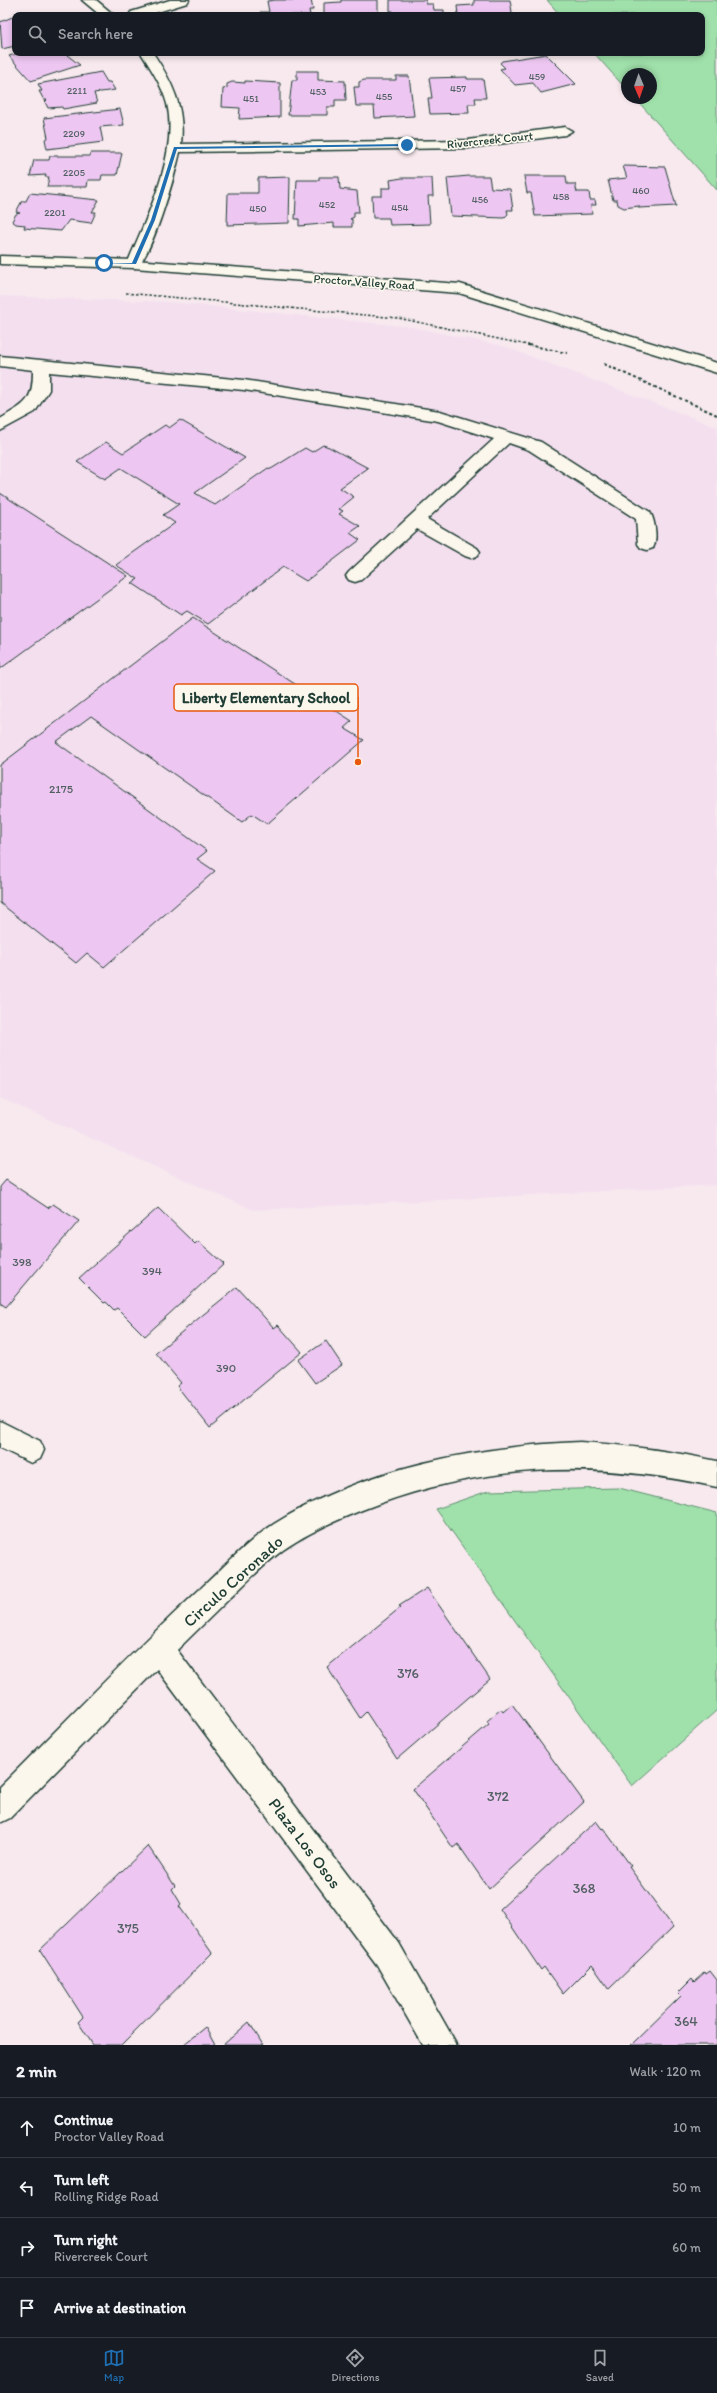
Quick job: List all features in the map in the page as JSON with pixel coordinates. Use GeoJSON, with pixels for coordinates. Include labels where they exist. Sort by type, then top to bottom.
{"type":"FeatureCollection","features":[{"type":"Feature","properties":{"kind":"street"},"geometry":{"type":"LineString","coordinates":[[88,0],[104,12]]}},
{"type":"Feature","properties":{"kind":"street"},"geometry":{"type":"LineString","coordinates":[[145,12],[183,0]]}},
{"type":"Feature","properties":{"kind":"street"},"geometry":{"type":"LineString","coordinates":[[134,264],[153,220],[175,148],[175,112],[157,69],[148,56]]}},
{"type":"Feature","properties":{"kind":"street","name":"Rivercreek Court"},"geometry":{"type":"LineString","coordinates":[[175,148],[468,144],[565,131]]}},
{"type":"Feature","properties":{"kind":"street","name":"Proctor Valley Road"},"geometry":{"type":"LineString","coordinates":[[0,260],[134,264],[460,289],[717,368]]}},
{"type":"Feature","properties":{"kind":"street"},"geometry":{"type":"LineString","coordinates":[[0,361],[244,385],[440,416],[535,446],[644,516],[647,544]]}},
{"type":"Feature","properties":{"kind":"street"},"geometry":{"type":"LineString","coordinates":[[0,426],[29,408],[41,390],[41,366]]}},
{"type":"Feature","properties":{"kind":"street"},"geometry":{"type":"LineString","coordinates":[[356,576],[506,437]]}},
{"type":"Feature","properties":{"kind":"street"},"geometry":{"type":"LineString","coordinates":[[415,520],[471,552]]}},
{"type":"Feature","properties":{"kind":"street"},"geometry":{"type":"LineString","coordinates":[[0,1434],[31,1450]]}},
{"type":"Feature","properties":{"kind":"street","name":"Circulo Coronado"},"geometry":{"type":"LineString","coordinates":[[0,1808],[158,1648],[272,1541],[327,1510],[385,1487],[444,1469],[503,1459],[564,1455],[624,1458],[688,1467],[717,1474]]}},
{"type":"Feature","properties":{"kind":"street","name":"Plaza Los Osos"},"geometry":{"type":"LineString","coordinates":[[158,1648],[388,1954],[441,2045]]}},
{"type":"Feature","properties":{"kind":"path"},"geometry":{"type":"LineString","coordinates":[[125,293],[398,318],[573,354]]}},
{"type":"Feature","properties":{"kind":"path"},"geometry":{"type":"LineString","coordinates":[[602,364],[717,415]]}},
{"type":"Feature","properties":{"kind":"shaded area"},"geometry":{"type":"Polygon","coordinates":[[[0,296],[169,302],[412,327],[503,346],[717,427],[717,1185],[253,1210],[0,1098],[0,296]]]}},
{"type":"Feature","properties":{"kind":"green space"},"geometry":{"type":"Polygon","coordinates":[[[547,0],[717,0],[717,190],[640,104],[657,104],[657,68],[621,68],[621,83],[597,56],[705,56],[705,12],[557,12],[547,0]]]}},
{"type":"Feature","properties":{"kind":"green space"},"geometry":{"type":"Polygon","coordinates":[[[619,1488],[717,1513],[717,1710],[632,1786],[436,1509],[488,1491],[619,1488]]]}},
{"type":"Feature","properties":{"kind":"building"},"geometry":{"type":"Polygon","coordinates":[[[311,0],[313,10],[309,10],[309,12],[269,12],[267,1],[311,0]]]}},
{"type":"Feature","properties":{"kind":"building"},"geometry":{"type":"Polygon","coordinates":[[[341,0],[378,0],[378,12],[324,12],[324,3],[341,2],[341,0]]]}},
{"type":"Feature","properties":{"kind":"building"},"geometry":{"type":"Polygon","coordinates":[[[390,0],[426,0],[426,4],[433,4],[434,10],[444,10],[444,12],[393,12],[390,11],[390,0]]]}},
{"type":"Feature","properties":{"kind":"building"},"geometry":{"type":"Polygon","coordinates":[[[474,0],[510,0],[512,12],[458,12],[457,6],[474,5],[474,0]]]}},
{"type":"Feature","properties":{"kind":"building"},"geometry":{"type":"Polygon","coordinates":[[[12,17],[12,47],[2,49],[0,22],[12,17]]]}},
{"type":"Feature","properties":{"kind":"building"},"geometry":{"type":"Polygon","coordinates":[[[9,56],[68,56],[80,65],[31,81],[9,56]]]}},
{"type":"Feature","properties":{"kind":"building"},"geometry":{"type":"Polygon","coordinates":[[[533,56],[548,56],[576,84],[541,93],[533,83],[515,85],[500,69],[505,68],[500,63],[502,61],[533,56]]]}},
{"type":"Feature","properties":{"kind":"building"},"geometry":{"type":"Polygon","coordinates":[[[297,71],[318,71],[318,80],[345,81],[346,100],[335,100],[335,107],[327,107],[327,115],[288,115],[292,80],[297,80],[297,71]]]}},
{"type":"Feature","properties":{"kind":"building"},"geometry":{"type":"Polygon","coordinates":[[[101,72],[107,82],[110,82],[115,90],[94,93],[97,103],[63,109],[62,107],[48,108],[45,102],[47,100],[44,100],[39,91],[42,91],[38,84],[101,72]]]}},
{"type":"Feature","properties":{"kind":"building"},"geometry":{"type":"Polygon","coordinates":[[[396,76],[409,76],[414,116],[375,118],[374,106],[356,106],[354,87],[359,87],[359,82],[364,80],[396,80],[396,76]]]}},
{"type":"Feature","properties":{"kind":"building"},"geometry":{"type":"Polygon","coordinates":[[[467,77],[467,79],[483,79],[486,98],[475,98],[476,104],[468,104],[469,113],[430,114],[428,98],[432,98],[429,78],[467,77]]]}},
{"type":"Feature","properties":{"kind":"building"},"geometry":{"type":"Polygon","coordinates":[[[245,81],[280,83],[280,117],[239,119],[240,108],[222,107],[223,89],[227,88],[227,84],[232,82],[245,83],[245,81]]]}},
{"type":"Feature","properties":{"kind":"building"},"geometry":{"type":"Polygon","coordinates":[[[120,109],[124,125],[100,127],[103,142],[47,149],[45,139],[48,138],[44,118],[120,109]]]}},
{"type":"Feature","properties":{"kind":"building"},"geometry":{"type":"Polygon","coordinates":[[[91,153],[122,153],[117,175],[102,175],[101,180],[88,180],[87,187],[47,187],[49,177],[45,177],[46,175],[30,176],[34,160],[49,160],[50,156],[90,156],[91,153]]]}},
{"type":"Feature","properties":{"kind":"building"},"geometry":{"type":"Polygon","coordinates":[[[623,166],[665,167],[676,206],[639,208],[639,206],[624,208],[618,205],[617,200],[613,200],[608,180],[627,178],[623,166]]]}},
{"type":"Feature","properties":{"kind":"building"},"geometry":{"type":"Polygon","coordinates":[[[489,176],[491,188],[510,189],[513,210],[507,210],[508,214],[504,218],[451,216],[447,178],[489,176]]]}},
{"type":"Feature","properties":{"kind":"building"},"geometry":{"type":"Polygon","coordinates":[[[524,176],[566,176],[567,184],[575,184],[577,192],[589,192],[590,200],[595,200],[596,205],[591,205],[592,214],[535,216],[531,193],[527,193],[524,176]]]}},
{"type":"Feature","properties":{"kind":"building"},"geometry":{"type":"Polygon","coordinates":[[[290,177],[289,223],[227,225],[228,193],[258,193],[258,178],[290,177]]]}},
{"type":"Feature","properties":{"kind":"building"},"geometry":{"type":"Polygon","coordinates":[[[319,177],[339,177],[340,189],[357,191],[359,212],[354,212],[354,217],[350,219],[352,219],[352,227],[334,227],[334,223],[299,226],[299,219],[295,219],[297,180],[319,180],[319,177]]]}},
{"type":"Feature","properties":{"kind":"building"},"geometry":{"type":"Polygon","coordinates":[[[402,178],[432,178],[433,196],[428,196],[430,224],[390,225],[389,218],[373,218],[372,196],[382,196],[382,188],[391,188],[390,180],[402,178]]]}},
{"type":"Feature","properties":{"kind":"building"},"geometry":{"type":"Polygon","coordinates":[[[30,193],[99,200],[92,212],[96,212],[91,223],[69,220],[61,231],[24,228],[25,225],[16,224],[12,221],[16,214],[20,213],[16,212],[22,201],[26,201],[30,193]]]}},
{"type":"Feature","properties":{"kind":"building"},"geometry":{"type":"Polygon","coordinates":[[[180,420],[245,458],[195,493],[215,505],[268,468],[271,469],[305,448],[312,452],[323,445],[368,468],[340,488],[354,497],[339,509],[343,511],[339,514],[360,526],[350,533],[360,540],[306,581],[283,567],[208,624],[187,611],[181,615],[132,583],[138,579],[116,565],[175,523],[163,515],[179,504],[121,468],[105,479],[77,462],[106,442],[123,453],[165,425],[169,428],[180,420]]]}},
{"type":"Feature","properties":{"kind":"building"},"geometry":{"type":"Polygon","coordinates":[[[0,493],[128,576],[0,669],[0,493]]]}},
{"type":"Feature","properties":{"kind":"building"},"geometry":{"type":"Polygon","coordinates":[[[193,618],[352,721],[344,728],[364,740],[267,824],[252,814],[242,822],[91,716],[56,742],[207,851],[197,859],[215,871],[104,967],[87,953],[76,963],[0,903],[0,765],[193,618]]]}},
{"type":"Feature","properties":{"kind":"building"},"geometry":{"type":"Polygon","coordinates":[[[6,1180],[48,1208],[53,1204],[79,1221],[6,1307],[0,1303],[0,1187],[6,1180]]]}},
{"type":"Feature","properties":{"kind":"building"},"geometry":{"type":"Polygon","coordinates":[[[158,1208],[195,1244],[198,1241],[224,1264],[145,1336],[117,1308],[114,1310],[106,1302],[104,1303],[79,1278],[158,1208]]]}},
{"type":"Feature","properties":{"kind":"building"},"geometry":{"type":"Polygon","coordinates":[[[237,1287],[274,1328],[278,1325],[302,1352],[210,1428],[177,1386],[181,1383],[156,1353],[237,1287]]]}},
{"type":"Feature","properties":{"kind":"building"},"geometry":{"type":"Polygon","coordinates":[[[326,1341],[342,1365],[315,1383],[298,1360],[326,1341]]]}},
{"type":"Feature","properties":{"kind":"building"},"geometry":{"type":"Polygon","coordinates":[[[427,1588],[490,1679],[397,1759],[366,1712],[360,1718],[327,1667],[401,1607],[399,1606],[427,1588]]]}},
{"type":"Feature","properties":{"kind":"building"},"geometry":{"type":"Polygon","coordinates":[[[512,1704],[584,1802],[489,1889],[458,1844],[453,1848],[413,1789],[489,1724],[487,1721],[501,1709],[503,1712],[512,1704]]]}},
{"type":"Feature","properties":{"kind":"building"},"geometry":{"type":"Polygon","coordinates":[[[596,1821],[602,1829],[603,1828],[631,1866],[629,1867],[673,1927],[609,1989],[592,1965],[563,1994],[544,1967],[541,1970],[500,1909],[596,1821]]]}},
{"type":"Feature","properties":{"kind":"building"},"geometry":{"type":"Polygon","coordinates":[[[148,1846],[175,1886],[172,1889],[181,1904],[179,1906],[212,1953],[121,2045],[93,2045],[78,2022],[83,2017],[40,1950],[148,1846]]]}},
{"type":"Feature","properties":{"kind":"building"},"geometry":{"type":"Polygon","coordinates":[[[710,1971],[717,1980],[717,2045],[631,2045],[681,1996],[678,1993],[692,1979],[694,1982],[705,1972],[706,1974],[710,1971]]]}},
{"type":"Feature","properties":{"kind":"building"},"geometry":{"type":"Polygon","coordinates":[[[249,2022],[263,2045],[223,2045],[249,2022]]]}},
{"type":"Feature","properties":{"kind":"building"},"geometry":{"type":"Polygon","coordinates":[[[205,2027],[215,2045],[183,2045],[205,2027]]]}},
{"type":"Feature","properties":{"kind":"place","name":"Liberty Elementary School"},"geometry":{"type":"Point","coordinates":[358,762]}},
{"type":"Feature","properties":{"kind":"route"},"geometry":{"type":"LineString","coordinates":[[104,263],[134,264],[153,220],[175,148],[407,145]]}}]}
